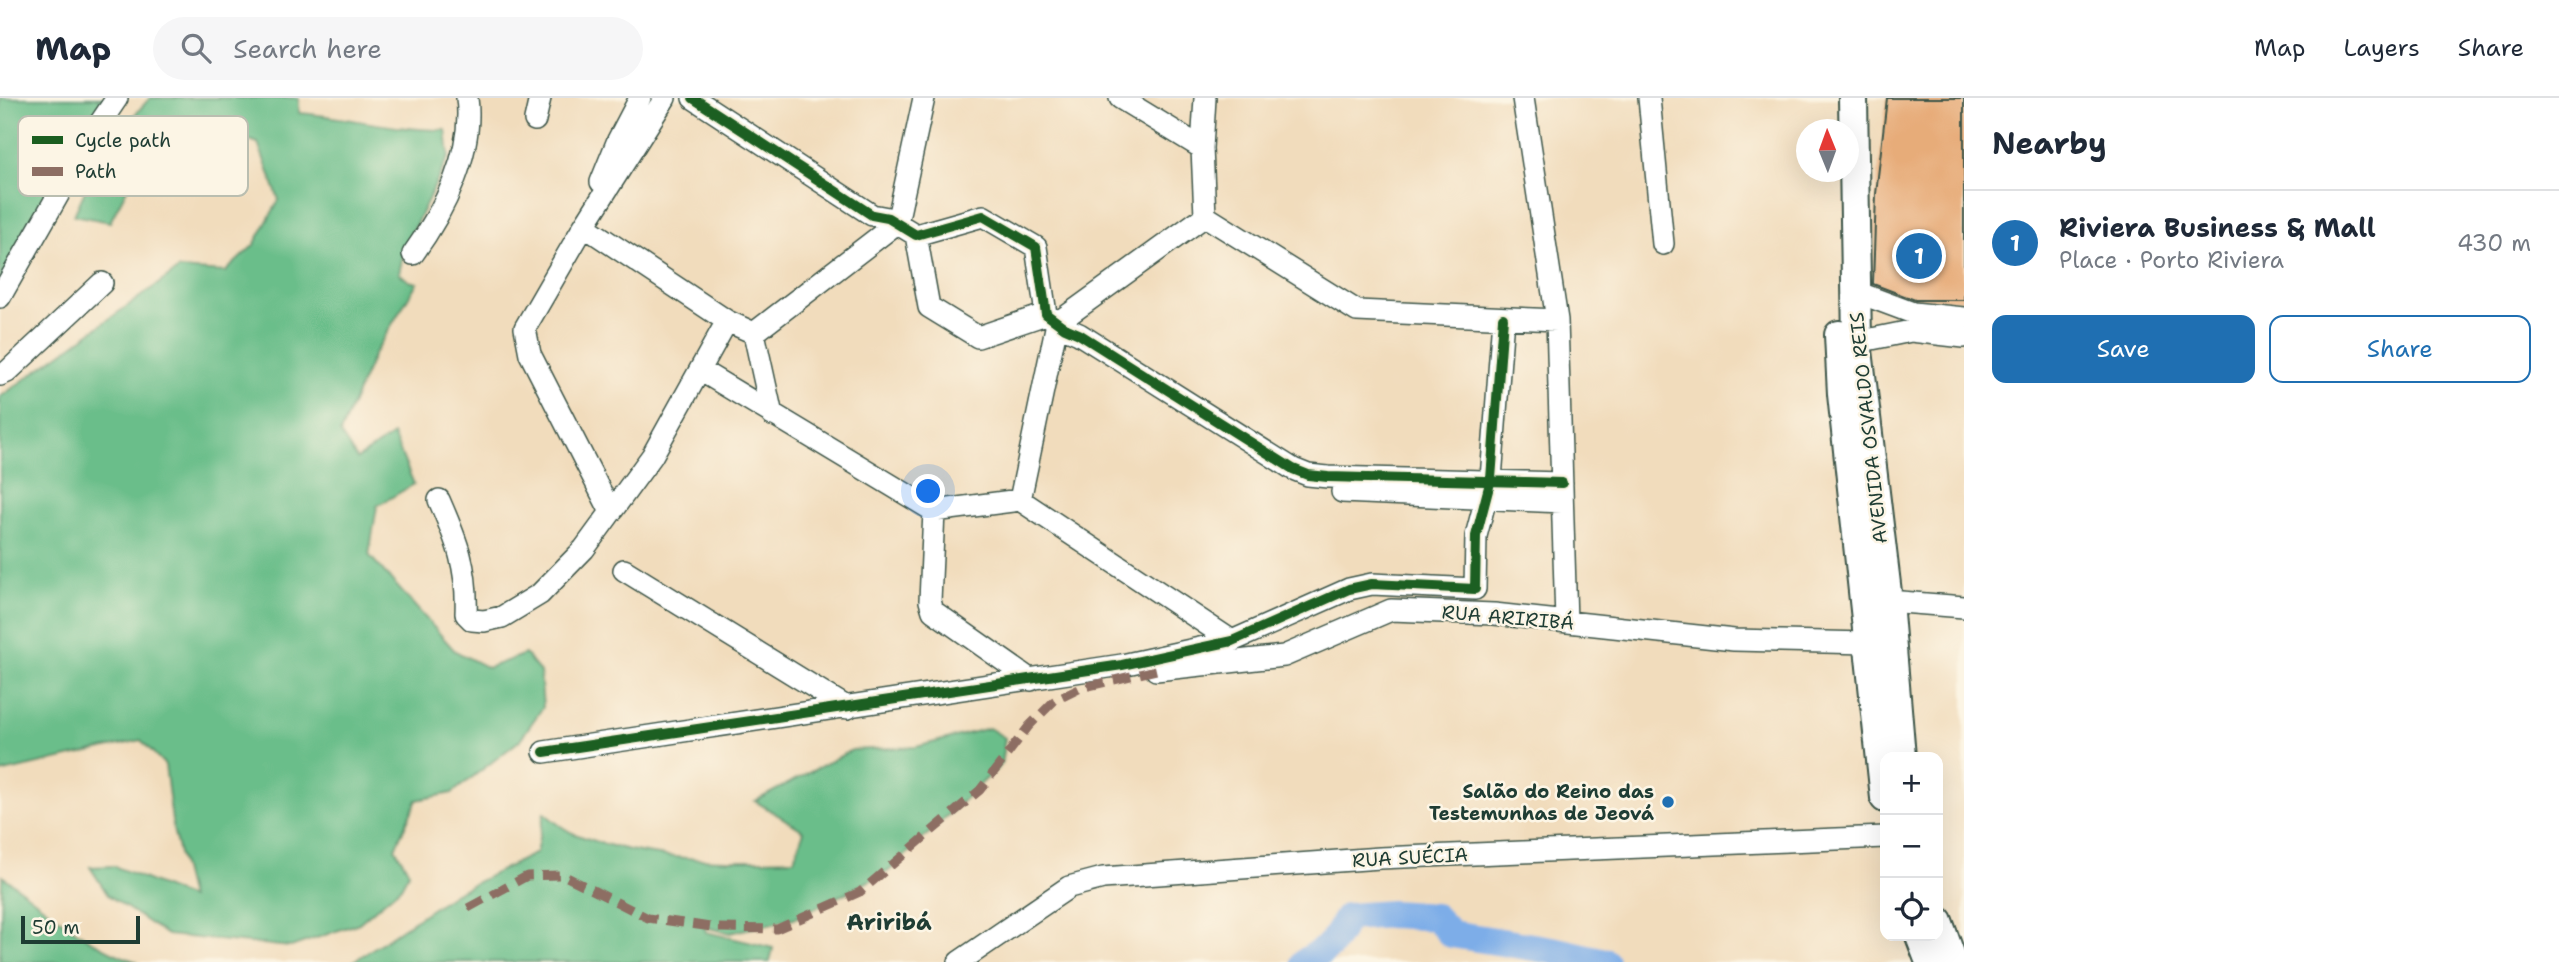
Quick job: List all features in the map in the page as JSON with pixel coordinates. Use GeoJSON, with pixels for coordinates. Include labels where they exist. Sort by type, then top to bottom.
{"type":"FeatureCollection","features":[{"type":"Feature","properties":{"kind":"main road"},"geometry":{"type":"LineString","coordinates":[[1833,98],[1834,119]]}},
{"type":"Feature","properties":{"kind":"main road","name":"AVENIDA OSVALDO REIS"},"geometry":{"type":"LineString","coordinates":[[1853,98],[1854,291],[1857,342],[1888,601],[1901,752]]}},
{"type":"Feature","properties":{"kind":"main road","name":"AVENIDA OSVALDO REIS"},"geometry":{"type":"LineString","coordinates":[[1836,182],[1836,285],[1842,394],[1880,752]]}},
{"type":"Feature","properties":{"kind":"street"},"geometry":{"type":"LineString","coordinates":[[104,116],[117,98]]}},
{"type":"Feature","properties":{"kind":"street"},"geometry":{"type":"LineString","coordinates":[[413,254],[434,225],[444,205],[467,136],[467,98]]}},
{"type":"Feature","properties":{"kind":"street"},"geometry":{"type":"LineString","coordinates":[[535,120],[540,98]]}},
{"type":"Feature","properties":{"kind":"street"},"geometry":{"type":"LineString","coordinates":[[587,221],[618,140],[640,98]]}},
{"type":"Feature","properties":{"kind":"street"},"geometry":{"type":"LineString","coordinates":[[610,510],[530,354],[525,328],[587,221],[665,98]]}},
{"type":"Feature","properties":{"kind":"street"},"geometry":{"type":"LineString","coordinates":[[694,98],[872,215],[892,220]]}},
{"type":"Feature","properties":{"kind":"street"},"geometry":{"type":"LineString","coordinates":[[715,98],[879,205],[892,220],[916,235],[929,306],[978,337],[1056,322],[1205,216]]}},
{"type":"Feature","properties":{"kind":"street"},"geometry":{"type":"LineString","coordinates":[[754,333],[892,220],[924,98]]}},
{"type":"Feature","properties":{"kind":"street"},"geometry":{"type":"LineString","coordinates":[[1120,98],[1202,148]]}},
{"type":"Feature","properties":{"kind":"street"},"geometry":{"type":"LineString","coordinates":[[1205,98],[1202,148],[1205,216]]}},
{"type":"Feature","properties":{"kind":"street"},"geometry":{"type":"LineString","coordinates":[[1523,98],[1557,320],[1566,622]]}},
{"type":"Feature","properties":{"kind":"street"},"geometry":{"type":"LineString","coordinates":[[1649,98],[1663,244]]}},
{"type":"Feature","properties":{"kind":"street"},"geometry":{"type":"LineString","coordinates":[[0,297],[57,196]]}},
{"type":"Feature","properties":{"kind":"street"},"geometry":{"type":"LineString","coordinates":[[916,235],[983,216],[1036,247],[1056,322],[1020,500]]}},
{"type":"Feature","properties":{"kind":"street"},"geometry":{"type":"LineString","coordinates":[[1205,216],[1357,312],[1557,320]]}},
{"type":"Feature","properties":{"kind":"street"},"geometry":{"type":"LineString","coordinates":[[587,221],[727,321],[754,333]]}},
{"type":"Feature","properties":{"kind":"street"},"geometry":{"type":"LineString","coordinates":[[0,375],[7,372],[102,283]]}},
{"type":"Feature","properties":{"kind":"street"},"geometry":{"type":"LineString","coordinates":[[1854,291],[1912,322],[1964,337]]}},
{"type":"Feature","properties":{"kind":"street"},"geometry":{"type":"LineString","coordinates":[[544,752],[848,708],[963,687],[1031,680],[1232,641],[1349,589],[1372,584],[1475,589],[1476,536],[1493,492],[1503,318]]}},
{"type":"Feature","properties":{"kind":"street"},"geometry":{"type":"LineString","coordinates":[[1857,342],[1912,322],[1964,318]]}},
{"type":"Feature","properties":{"kind":"street"},"geometry":{"type":"LineString","coordinates":[[439,500],[461,550],[467,577],[466,614],[472,620],[484,621],[502,617],[540,594],[584,549],[652,456],[727,321]]}},
{"type":"Feature","properties":{"kind":"street"},"geometry":{"type":"LineString","coordinates":[[1056,322],[1074,341],[1276,474],[1301,487],[1562,492]]}},
{"type":"Feature","properties":{"kind":"street"},"geometry":{"type":"LineString","coordinates":[[754,333],[772,415]]}},
{"type":"Feature","properties":{"kind":"street"},"geometry":{"type":"LineString","coordinates":[[700,370],[934,511],[1020,500],[1232,641]]}},
{"type":"Feature","properties":{"kind":"street"},"geometry":{"type":"LineString","coordinates":[[934,511],[930,601],[933,611],[1031,680]]}},
{"type":"Feature","properties":{"kind":"street"},"geometry":{"type":"LineString","coordinates":[[624,570],[848,708]]}},
{"type":"Feature","properties":{"kind":"street"},"geometry":{"type":"LineString","coordinates":[[1888,601],[1964,607]]}},
{"type":"Feature","properties":{"kind":"street","name":"RUA ARIRIBÁ"},"geometry":{"type":"LineString","coordinates":[[1156,670],[1284,656],[1391,610],[1494,614],[1746,640],[1868,643]]}},
{"type":"Feature","properties":{"kind":"street","name":"RUA SUÉCIA"},"geometry":{"type":"LineString","coordinates":[[959,962],[1069,887],[1103,878],[1380,858],[1880,837]]}},
{"type":"Feature","properties":{"kind":"green space"},"geometry":{"type":"Polygon","coordinates":[[[0,98],[105,98],[95,116],[18,116],[18,196],[51,196],[0,290],[0,98]]]}},
{"type":"Feature","properties":{"kind":"green space"},"geometry":{"type":"Polygon","coordinates":[[[150,98],[299,98],[299,113],[409,128],[446,130],[449,156],[405,247],[399,273],[409,281],[417,283],[373,356],[340,433],[357,459],[393,435],[414,484],[377,506],[369,555],[455,651],[488,668],[525,654],[540,672],[543,707],[519,741],[452,793],[417,800],[395,848],[409,872],[401,887],[359,923],[291,947],[167,935],[108,895],[90,867],[114,866],[190,898],[173,829],[165,765],[141,740],[0,773],[0,397],[179,269],[225,272],[254,245],[279,200],[258,143],[248,140],[248,116],[133,116],[150,98]]]}},
{"type":"Feature","properties":{"kind":"green space"},"geometry":{"type":"Polygon","coordinates":[[[83,196],[123,196],[110,222],[74,215],[83,196]]]}},
{"type":"Feature","properties":{"kind":"green space"},"geometry":{"type":"Polygon","coordinates":[[[989,728],[1005,738],[1001,765],[889,871],[798,917],[730,933],[704,927],[706,932],[773,948],[770,962],[353,962],[455,893],[536,853],[544,813],[571,832],[601,843],[655,855],[711,860],[794,859],[804,831],[755,801],[852,750],[916,747],[989,728]]]}},
{"type":"Feature","properties":{"kind":"green space"},"geometry":{"type":"Polygon","coordinates":[[[2,876],[84,936],[138,962],[0,962],[2,876]]]}},
{"type":"Feature","properties":{"kind":"building"},"geometry":{"type":"Polygon","coordinates":[[[1887,98],[1964,98],[1964,300],[1915,300],[1873,284],[1876,194],[1887,98]]]}},
{"type":"Feature","properties":{"kind":"waterway"},"geometry":{"type":"LineString","coordinates":[[1305,962],[1330,946],[1348,917],[1392,914],[1435,917],[1451,934],[1552,950],[1605,962]]}},
{"type":"Feature","properties":{"kind":"marked path"},"geometry":{"type":"LineString","coordinates":[[468,908],[527,876],[563,875],[648,918],[718,928],[777,929],[860,892],[980,790],[1029,726],[1054,701],[1081,688],[1156,670]]}},
{"type":"Feature","properties":{"kind":"cycle path"},"geometry":{"type":"LineString","coordinates":[[693,98],[872,215],[888,218],[916,235],[983,216],[1036,247],[1046,314],[1293,469],[1308,475],[1328,477],[1562,483]]}},
{"type":"Feature","properties":{"kind":"cycle path"},"geometry":{"type":"LineString","coordinates":[[544,752],[1122,665],[1232,641],[1349,589],[1372,584],[1475,589],[1476,536],[1491,479],[1503,318]]}},
{"type":"Feature","properties":{"kind":"place","name":"Riviera Business & Mall"},"geometry":{"type":"Point","coordinates":[1919,256]}},
{"type":"Feature","properties":{"kind":"place","name":"Salão do Reino das Testemunhas de Jeová"},"geometry":{"type":"Point","coordinates":[1668,802]}},
{"type":"Feature","properties":{"kind":"district","name":"Ariribá"},"geometry":{"type":"Point","coordinates":[889,922]}}]}
